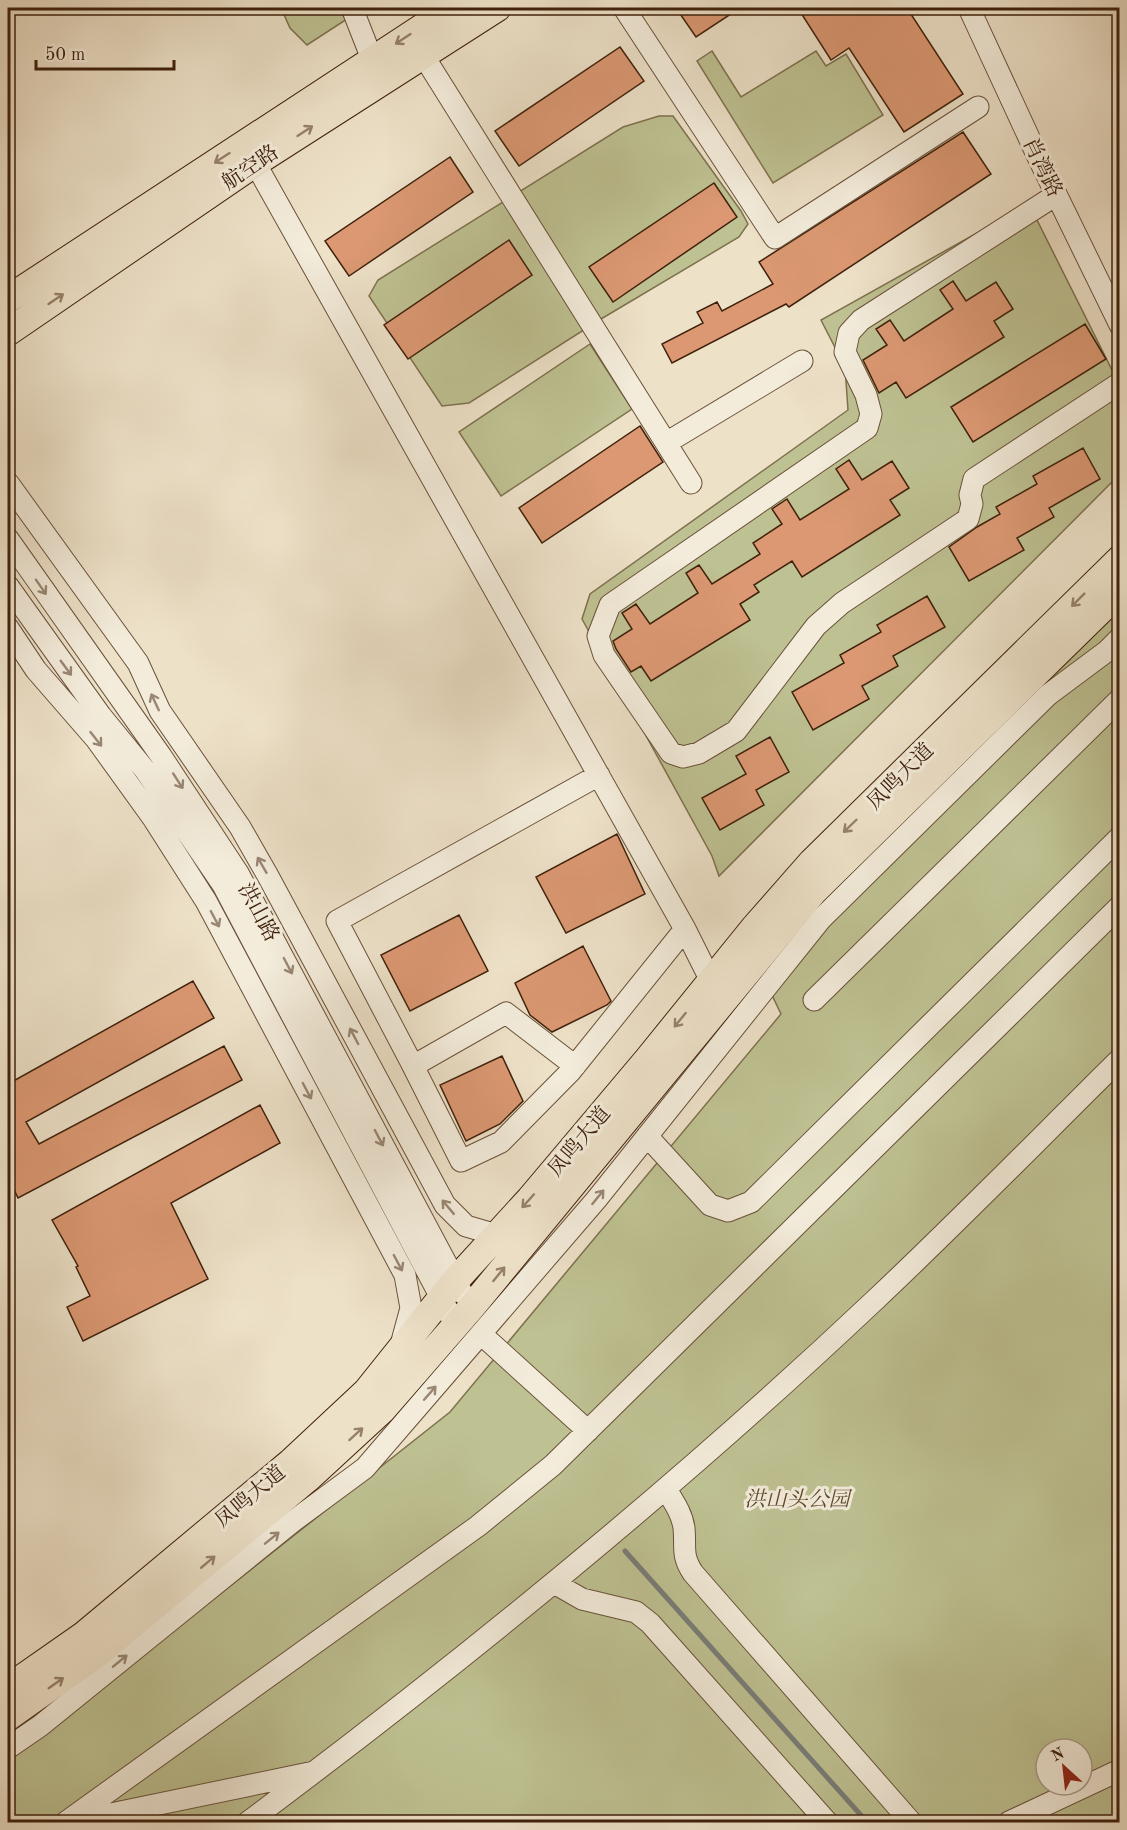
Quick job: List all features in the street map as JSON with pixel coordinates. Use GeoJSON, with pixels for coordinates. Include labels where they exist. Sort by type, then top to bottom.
{"type":"FeatureCollection","features":[{"type":"Feature","properties":{"kind":"main road","name":"航空路"},"geometry":{"type":"LineString","coordinates":[[8,299],[452,8]]}},
{"type":"Feature","properties":{"kind":"main road","name":"航空路"},"geometry":{"type":"LineString","coordinates":[[8,332],[255,163],[497,8]]}},
{"type":"Feature","properties":{"kind":"main road","name":"凤鸣大道"},"geometry":{"type":"LineString","coordinates":[[8,1688],[84,1635],[290,1462],[367,1391],[448,1290],[538,1191],[754,928],[812,862],[1119,558]]}},
{"type":"Feature","properties":{"kind":"main road","name":"凤鸣大道"},"geometry":{"type":"LineString","coordinates":[[8,1716],[97,1654],[307,1479],[383,1409],[469,1323],[814,891],[1119,591]]}},
{"type":"Feature","properties":{"kind":"street"},"geometry":{"type":"LineString","coordinates":[[352,8],[372,59]]}},
{"type":"Feature","properties":{"kind":"street"},"geometry":{"type":"LineString","coordinates":[[624,8],[775,237],[978,107]]}},
{"type":"Feature","properties":{"kind":"street","name":"肖湾路"},"geometry":{"type":"LineString","coordinates":[[969,8],[1119,325]]}},
{"type":"Feature","properties":{"kind":"street"},"geometry":{"type":"LineString","coordinates":[[423,56],[691,483]]}},
{"type":"Feature","properties":{"kind":"street"},"geometry":{"type":"LineString","coordinates":[[255,163],[686,928],[711,981]]}},
{"type":"Feature","properties":{"kind":"street"},"geometry":{"type":"LineString","coordinates":[[1056,195],[861,320],[849,333],[845,352],[866,396],[871,414],[867,429],[610,605],[598,636],[604,655],[671,753],[683,757],[699,753],[736,731],[816,626],[842,603],[968,519],[974,479],[1119,383]]}},
{"type":"Feature","properties":{"kind":"street"},"geometry":{"type":"LineString","coordinates":[[666,444],[802,361]]}},
{"type":"Feature","properties":{"kind":"street"},"geometry":{"type":"LineString","coordinates":[[8,483],[138,663],[159,711],[240,827],[445,1205],[466,1226],[497,1235]]}},
{"type":"Feature","properties":{"kind":"street","name":"洪山路"},"geometry":{"type":"LineString","coordinates":[[8,539],[161,756],[238,873],[448,1290]]}},
{"type":"Feature","properties":{"kind":"street","name":"洪山路"},"geometry":{"type":"LineString","coordinates":[[8,586],[101,716],[145,770],[223,885],[448,1290],[469,1323],[588,1431]]}},
{"type":"Feature","properties":{"kind":"street"},"geometry":{"type":"LineString","coordinates":[[8,628],[36,670],[96,739],[147,809],[206,901],[405,1275],[411,1308],[400,1351]]}},
{"type":"Feature","properties":{"kind":"street"},"geometry":{"type":"LineString","coordinates":[[8,1748],[40,1726],[292,1522],[365,1468],[469,1323],[596,1200],[821,920],[1048,695],[1107,651],[1119,638]]}},
{"type":"Feature","properties":{"kind":"street"},"geometry":{"type":"LineString","coordinates":[[814,1000],[1119,699]]}},
{"type":"Feature","properties":{"kind":"street"},"geometry":{"type":"LineString","coordinates":[[599,775],[337,921],[461,1161],[501,1142],[575,1066],[686,928]]}},
{"type":"Feature","properties":{"kind":"street"},"geometry":{"type":"LineString","coordinates":[[647,1136],[710,1205],[728,1211],[751,1202],[1119,837]]}},
{"type":"Feature","properties":{"kind":"street"},"geometry":{"type":"LineString","coordinates":[[67,1822],[478,1526],[553,1465],[1119,906]]}},
{"type":"Feature","properties":{"kind":"street"},"geometry":{"type":"LineString","coordinates":[[413,1066],[506,1013],[575,1066]]}},
{"type":"Feature","properties":{"kind":"street"},"geometry":{"type":"LineString","coordinates":[[248,1822],[555,1583],[666,1489],[874,1301],[1119,1059]]}},
{"type":"Feature","properties":{"kind":"street"},"geometry":{"type":"LineString","coordinates":[[666,1489],[680,1513],[684,1528],[683,1548],[686,1563],[693,1573],[911,1822]]}},
{"type":"Feature","properties":{"kind":"street"},"geometry":{"type":"LineString","coordinates":[[555,1583],[582,1599],[636,1612],[650,1623],[827,1822]]}},
{"type":"Feature","properties":{"kind":"street"},"geometry":{"type":"LineString","coordinates":[[1009,1822],[1119,1770]]}},
{"type":"Feature","properties":{"kind":"street"},"geometry":{"type":"LineString","coordinates":[[67,1822],[316,1771]]}},
{"type":"Feature","properties":{"kind":"green space"},"geometry":{"type":"Polygon","coordinates":[[[281,8],[364,8],[307,45],[290,28],[281,8]]]}},
{"type":"Feature","properties":{"kind":"green space"},"geometry":{"type":"Polygon","coordinates":[[[712,51],[741,97],[816,51],[826,66],[846,54],[883,115],[773,183],[697,61],[712,51]]]}},
{"type":"Feature","properties":{"kind":"green space"},"geometry":{"type":"Polygon","coordinates":[[[659,116],[673,116],[741,211],[748,224],[739,237],[601,319],[469,403],[442,406],[369,296],[378,280],[623,127],[659,116]]]}},
{"type":"Feature","properties":{"kind":"green space"},"geometry":{"type":"Polygon","coordinates":[[[1029,204],[1119,384],[1119,475],[719,876],[712,856],[582,619],[590,594],[848,410],[845,367],[821,320],[1029,204]]]}},
{"type":"Feature","properties":{"kind":"green space"},"geometry":{"type":"Polygon","coordinates":[[[590,344],[632,409],[501,496],[459,432],[590,344]]]}},
{"type":"Feature","properties":{"kind":"green space","name":"洪山头公园"},"geometry":{"type":"Polygon","coordinates":[[[1119,550],[1119,1822],[8,1822],[8,1717],[201,1609],[450,1412],[781,1014],[756,962],[1119,550]]]}},
{"type":"Feature","properties":{"kind":"building"},"geometry":{"type":"Polygon","coordinates":[[[676,8],[740,8],[696,37],[676,8]]]}},
{"type":"Feature","properties":{"kind":"building"},"geometry":{"type":"Polygon","coordinates":[[[809,8],[907,8],[963,94],[904,132],[849,48],[831,60],[801,13],[809,8]]]}},
{"type":"Feature","properties":{"kind":"building"},"geometry":{"type":"Polygon","coordinates":[[[620,47],[644,81],[519,166],[495,131],[620,47]]]}},
{"type":"Feature","properties":{"kind":"building"},"geometry":{"type":"Polygon","coordinates":[[[963,132],[991,174],[789,307],[786,304],[672,363],[662,344],[703,323],[697,312],[717,302],[722,311],[773,284],[759,262],[963,132]]]}},
{"type":"Feature","properties":{"kind":"building"},"geometry":{"type":"Polygon","coordinates":[[[450,157],[473,192],[349,276],[325,241],[450,157]]]}},
{"type":"Feature","properties":{"kind":"building"},"geometry":{"type":"Polygon","coordinates":[[[714,183],[737,217],[613,302],[589,267],[714,183]]]}},
{"type":"Feature","properties":{"kind":"building"},"geometry":{"type":"Polygon","coordinates":[[[509,240],[532,275],[408,359],[384,325],[509,240]]]}},
{"type":"Feature","properties":{"kind":"building"},"geometry":{"type":"Polygon","coordinates":[[[953,281],[966,301],[996,282],[1013,309],[994,321],[1004,337],[906,398],[896,382],[879,393],[863,360],[887,345],[876,329],[890,320],[904,341],[953,309],[940,290],[953,281]]]}},
{"type":"Feature","properties":{"kind":"building"},"geometry":{"type":"Polygon","coordinates":[[[1085,324],[1106,359],[973,442],[951,407],[1085,324]]]}},
{"type":"Feature","properties":{"kind":"building"},"geometry":{"type":"Polygon","coordinates":[[[640,426],[663,462],[542,543],[519,508],[640,426]]]}},
{"type":"Feature","properties":{"kind":"building"},"geometry":{"type":"Polygon","coordinates":[[[1083,448],[1100,479],[1049,508],[1054,517],[1017,538],[1024,550],[969,581],[949,547],[1000,514],[996,507],[1037,484],[1033,476],[1083,448]]]}},
{"type":"Feature","properties":{"kind":"building"},"geometry":{"type":"Polygon","coordinates":[[[849,460],[862,480],[892,461],[909,488],[890,500],[900,515],[802,577],[792,561],[754,585],[759,592],[740,604],[750,620],[651,681],[641,666],[631,672],[613,641],[632,629],[622,613],[636,604],[650,624],[698,593],[686,573],[699,565],[712,584],[760,554],[753,543],[782,524],[772,509],[787,499],[800,520],[849,489],[836,469],[849,460]]]}},
{"type":"Feature","properties":{"kind":"building"},"geometry":{"type":"Polygon","coordinates":[[[927,596],[945,627],[893,656],[898,666],[862,686],[869,699],[813,730],[792,692],[844,663],[840,655],[881,632],[877,625],[927,596]]]}},
{"type":"Feature","properties":{"kind":"building"},"geometry":{"type":"Polygon","coordinates":[[[770,737],[789,772],[756,790],[764,805],[720,830],[702,798],[746,774],[736,756],[770,737]]]}},
{"type":"Feature","properties":{"kind":"building"},"geometry":{"type":"Polygon","coordinates":[[[617,834],[645,894],[566,933],[536,877],[617,834]]]}},
{"type":"Feature","properties":{"kind":"building"},"geometry":{"type":"Polygon","coordinates":[[[459,915],[488,971],[410,1011],[381,955],[459,915]]]}},
{"type":"Feature","properties":{"kind":"building"},"geometry":{"type":"Polygon","coordinates":[[[583,946],[611,1001],[552,1032],[530,1015],[515,983],[583,946]]]}},
{"type":"Feature","properties":{"kind":"building"},"geometry":{"type":"Polygon","coordinates":[[[193,981],[214,1018],[26,1122],[39,1144],[224,1046],[242,1080],[18,1198],[8,1177],[8,1084],[193,981]]]}},
{"type":"Feature","properties":{"kind":"building"},"geometry":{"type":"Polygon","coordinates":[[[502,1056],[523,1101],[500,1124],[466,1141],[440,1085],[502,1056]]]}},
{"type":"Feature","properties":{"kind":"building"},"geometry":{"type":"Polygon","coordinates":[[[260,1105],[280,1143],[171,1203],[208,1279],[83,1341],[67,1307],[90,1296],[76,1267],[78,1266],[52,1220],[260,1105]]]}},
{"type":"Feature","properties":{"kind":"waterway"},"geometry":{"type":"LineString","coordinates":[[625,1551],[867,1822]]}}]}
